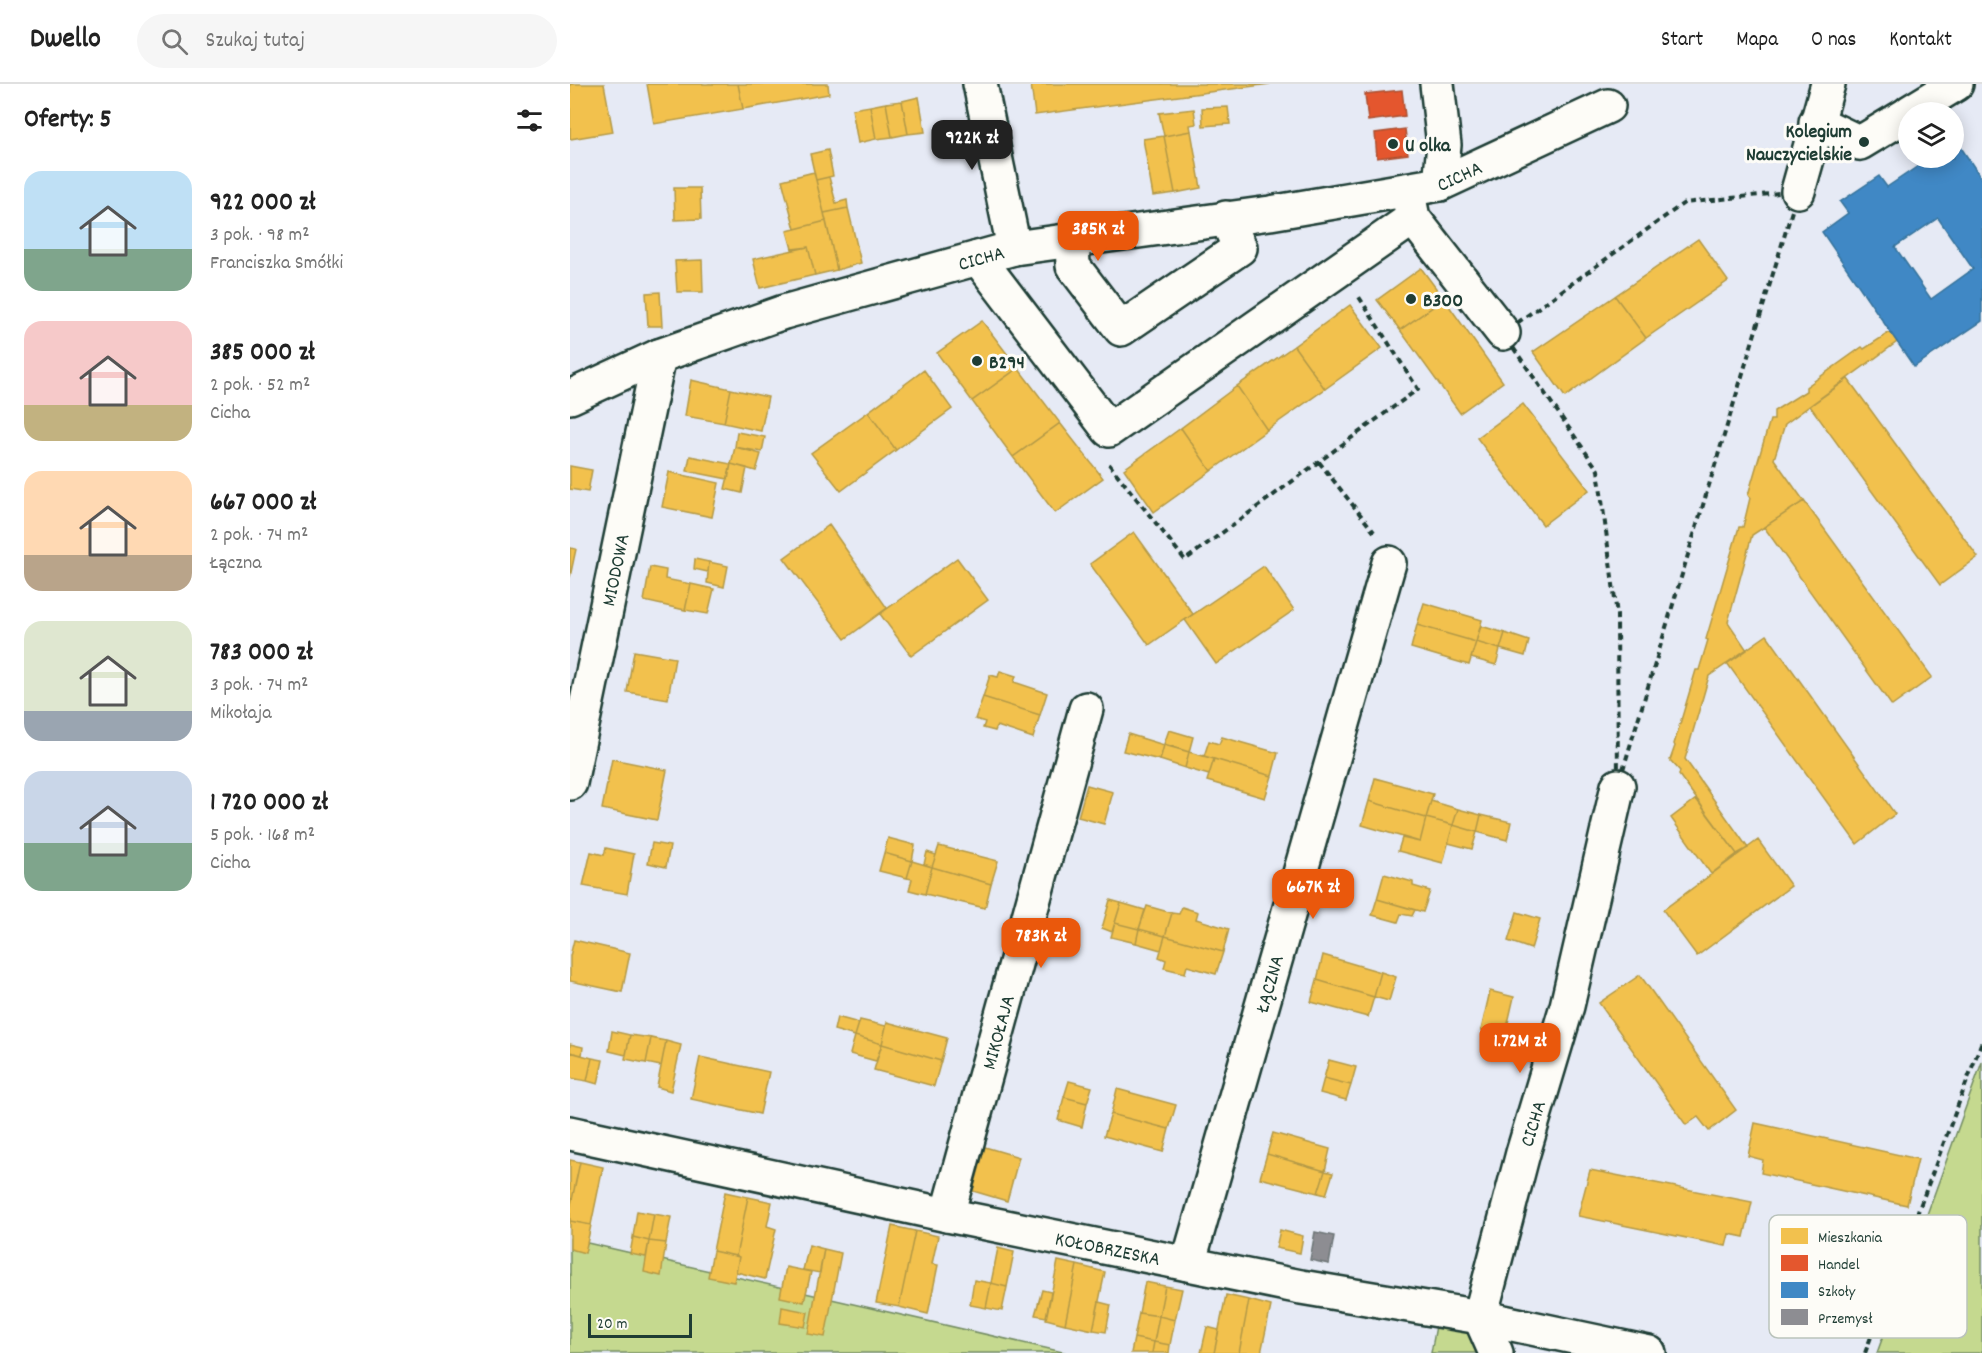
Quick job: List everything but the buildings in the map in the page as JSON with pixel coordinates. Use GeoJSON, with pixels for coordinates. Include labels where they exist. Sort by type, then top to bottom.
{"type":"FeatureCollection","features":[{"type":"Feature","properties":{"kind":"street"},"geometry":{"type":"LineString","coordinates":[[980,84],[1014,248]]}},
{"type":"Feature","properties":{"kind":"street"},"geometry":{"type":"LineString","coordinates":[[1437,84],[1444,145],[1440,184]]}},
{"type":"Feature","properties":{"kind":"street"},"geometry":{"type":"LineString","coordinates":[[1798,191],[1828,84]]}},
{"type":"Feature","properties":{"kind":"street"},"geometry":{"type":"LineString","coordinates":[[1927,102],[1956,84]]}},
{"type":"Feature","properties":{"kind":"street","name":"CICHA"},"geometry":{"type":"LineString","coordinates":[[570,397],[659,356],[784,312],[1014,248],[1226,218],[1410,204],[1440,184],[1608,106]]}},
{"type":"Feature","properties":{"kind":"street"},"geometry":{"type":"LineString","coordinates":[[1816,122],[1860,143],[1898,120]]}},
{"type":"Feature","properties":{"kind":"street"},"geometry":{"type":"LineString","coordinates":[[978,258],[1109,430],[1340,269],[1410,204],[1503,333]]}},
{"type":"Feature","properties":{"kind":"street"},"geometry":{"type":"LineString","coordinates":[[1072,240],[1073,266],[1121,329],[1240,248],[1226,218]]}},
{"type":"Feature","properties":{"kind":"street","name":"MIODOWA"},"geometry":{"type":"LineString","coordinates":[[570,783],[659,356]]}},
{"type":"Feature","properties":{"kind":"street","name":"ŁĄCZNA"},"geometry":{"type":"LineString","coordinates":[[1188,1264],[1389,563]]}},
{"type":"Feature","properties":{"kind":"street","name":"MIKOŁAJA"},"geometry":{"type":"LineString","coordinates":[[947,1215],[1086,709]]}},
{"type":"Feature","properties":{"kind":"street","name":"CICHA"},"geometry":{"type":"LineString","coordinates":[[1480,1317],[1523,1154],[1567,1006],[1618,786]]}},
{"type":"Feature","properties":{"kind":"street","name":"KOŁOBRZESKA"},"geometry":{"type":"LineString","coordinates":[[570,1133],[947,1215],[1301,1287],[1480,1317],[1649,1353]]}},
{"type":"Feature","properties":{"kind":"street"},"geometry":{"type":"LineString","coordinates":[[1480,1317],[1496,1353]]}},
{"type":"Feature","properties":{"kind":"path"},"geometry":{"type":"LineString","coordinates":[[1798,191],[1618,786],[1617,615],[1598,470],[1503,333],[1684,203],[1798,191]]}},
{"type":"Feature","properties":{"kind":"path"},"geometry":{"type":"LineString","coordinates":[[1109,430],[1107,462],[1185,560],[1418,389],[1340,269]]}},
{"type":"Feature","properties":{"kind":"path"},"geometry":{"type":"LineString","coordinates":[[1319,462],[1377,536],[1397,538],[1389,563]]}},
{"type":"Feature","properties":{"kind":"path"},"geometry":{"type":"LineString","coordinates":[[1917,1215],[1982,1041]]}},
{"type":"Feature","properties":{"kind":"path"},"geometry":{"type":"LineString","coordinates":[[1865,1353],[1871,1338]]}},
{"type":"Feature","properties":{"kind":"green space"},"geometry":{"type":"Polygon","coordinates":[[[1982,1062],[1982,1353],[1877,1353],[1882,1338],[1967,1338],[1967,1215],[1927,1215],[1982,1062]]]}},
{"type":"Feature","properties":{"kind":"green space"},"geometry":{"type":"Polygon","coordinates":[[[570,1239],[1067,1353],[570,1353],[570,1239]]]}},
{"type":"Feature","properties":{"kind":"green space"},"geometry":{"type":"Polygon","coordinates":[[[1436,1326],[1506,1339],[1509,1353],[1431,1353],[1436,1326]]]}},
{"type":"Feature","properties":{"kind":"place","name":"Kolegium Nauczycielskie"},"geometry":{"type":"Point","coordinates":[1864,142]}},
{"type":"Feature","properties":{"kind":"place","name":"U olka"},"geometry":{"type":"Point","coordinates":[1393,144]}},
{"type":"Feature","properties":{"kind":"place","name":"B300"},"geometry":{"type":"Point","coordinates":[1411,299]}},
{"type":"Feature","properties":{"kind":"place","name":"B294"},"geometry":{"type":"Point","coordinates":[977,361]}}]}
